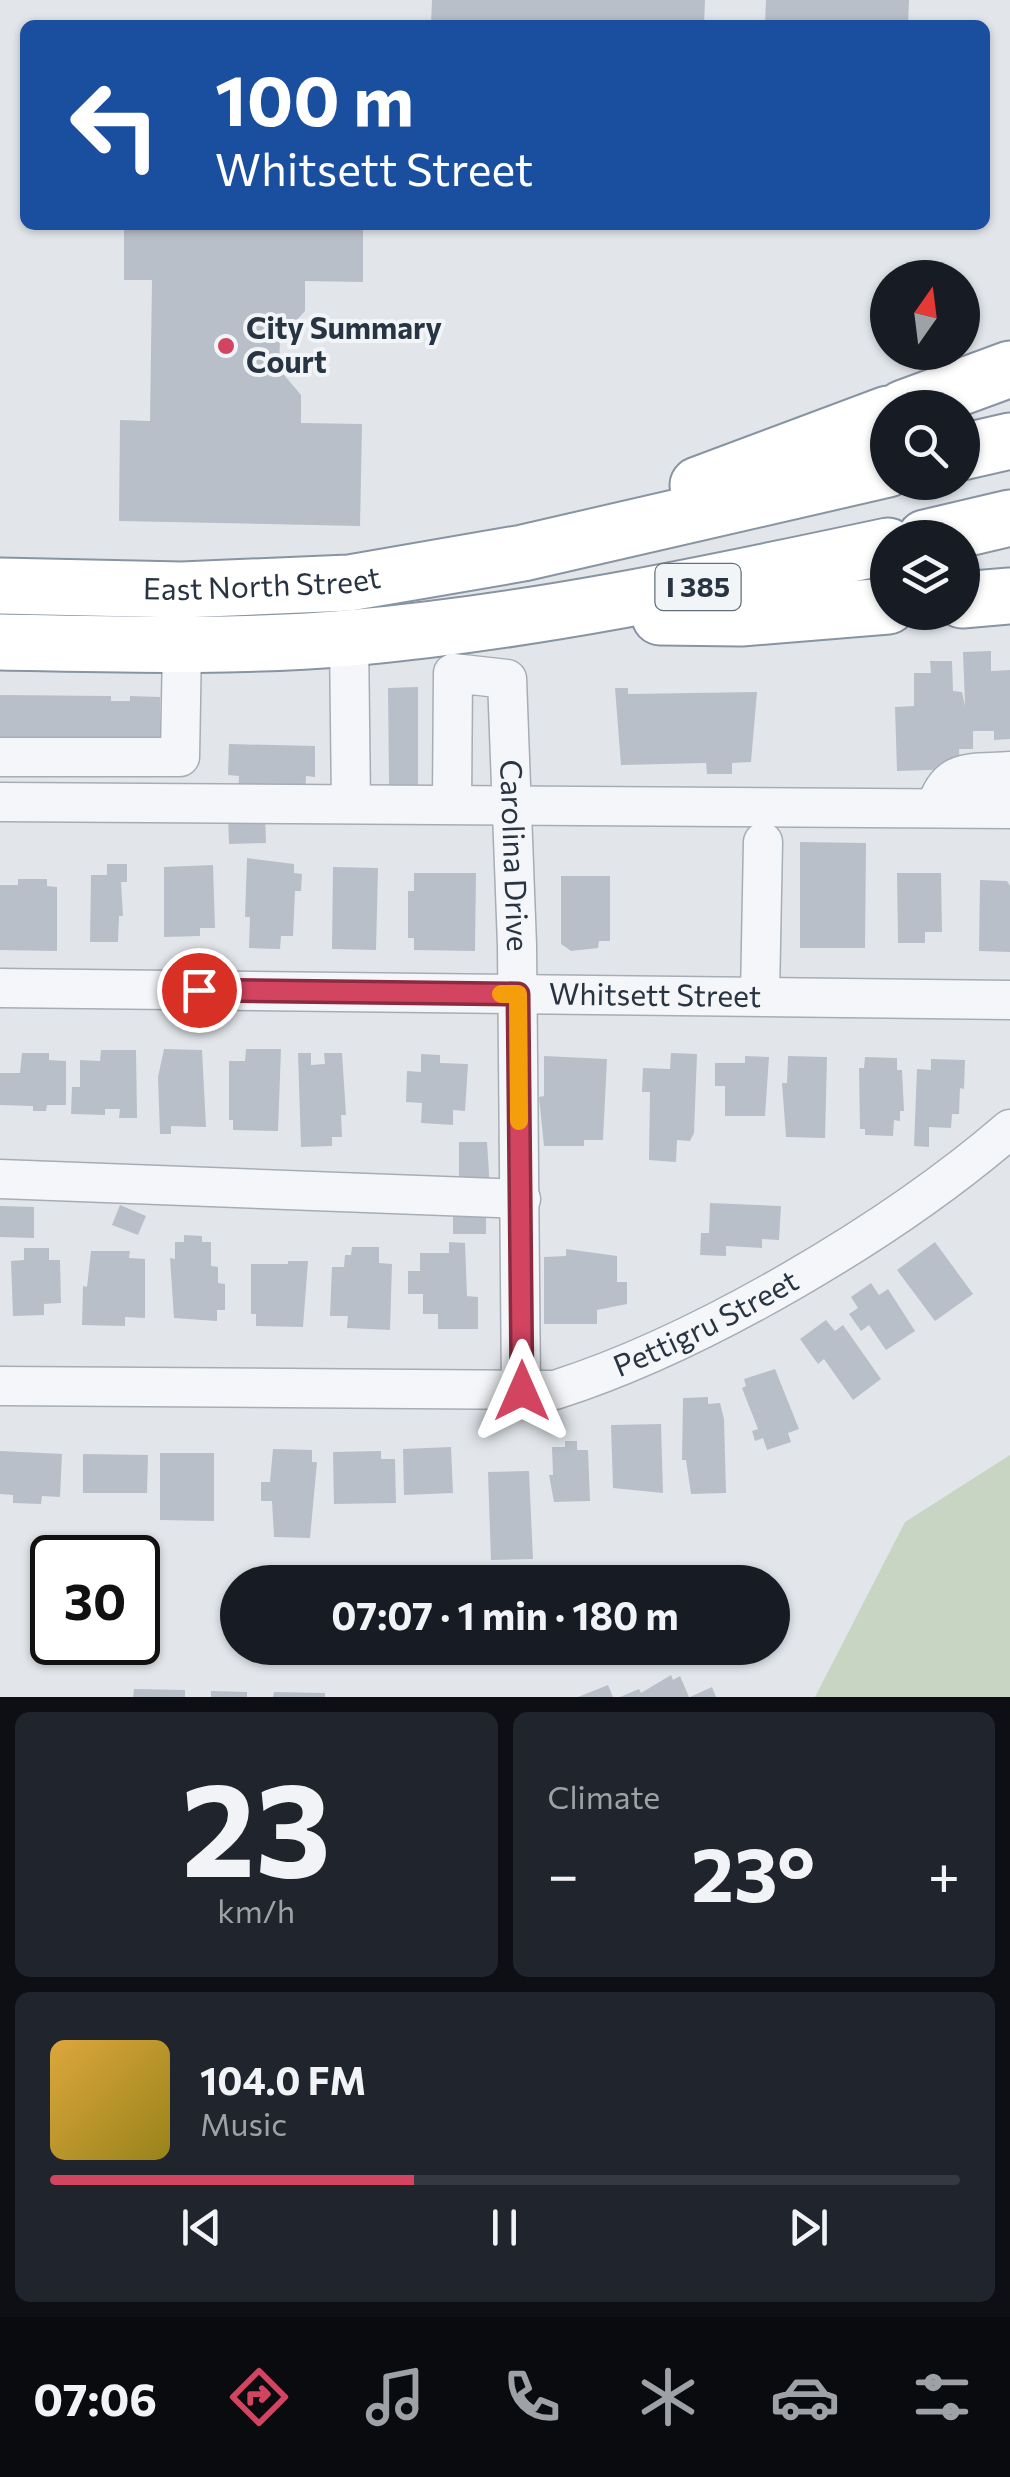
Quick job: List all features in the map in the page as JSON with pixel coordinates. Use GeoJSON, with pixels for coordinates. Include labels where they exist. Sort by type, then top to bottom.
{"type":"FeatureCollection","features":[{"type":"Feature","properties":{"kind":"highway"},"geometry":{"type":"LineString","coordinates":[[953,390],[1010,369]]}},
{"type":"Feature","properties":{"kind":"highway"},"geometry":{"type":"LineString","coordinates":[[522,553],[870,421]]}},
{"type":"Feature","properties":{"kind":"highway"},"geometry":{"type":"LineString","coordinates":[[980,448],[1010,441]]}},
{"type":"Feature","properties":{"kind":"highway","name":"I 385"},"geometry":{"type":"LineString","coordinates":[[522,553],[870,473]]}},
{"type":"Feature","properties":{"kind":"highway"},"geometry":{"type":"LineString","coordinates":[[980,525],[1010,518]]}},
{"type":"Feature","properties":{"kind":"highway","name":"I 385"},"geometry":{"type":"LineString","coordinates":[[507,616],[658,595],[870,550]]}},
{"type":"Feature","properties":{"kind":"highway","name":"East North Street"},"geometry":{"type":"LineString","coordinates":[[0,586],[182,590],[349,583],[522,553]]}},
{"type":"Feature","properties":{"kind":"highway"},"geometry":{"type":"LineString","coordinates":[[980,598],[1010,596]]}},
{"type":"Feature","properties":{"kind":"highway"},"geometry":{"type":"LineString","coordinates":[[507,616],[741,618],[870,607]]}},
{"type":"Feature","properties":{"kind":"highway","name":"East North Street"},"geometry":{"type":"LineString","coordinates":[[0,642],[182,645],[350,638],[507,616]]}},
{"type":"Feature","properties":{"kind":"street"},"geometry":{"type":"LineString","coordinates":[[350,638],[351,804]]}},
{"type":"Feature","properties":{"kind":"street"},"geometry":{"type":"LineString","coordinates":[[0,757],[180,757],[182,645]]}},
{"type":"Feature","properties":{"kind":"street","name":"Carolina Drive"},"geometry":{"type":"LineString","coordinates":[[452,804],[453,673],[508,680],[518,994],[522,1391]]}},
{"type":"Feature","properties":{"kind":"street"},"geometry":{"type":"LineString","coordinates":[[936,808],[945,783],[954,777],[1010,771]]}},
{"type":"Feature","properties":{"kind":"street"},"geometry":{"type":"LineString","coordinates":[[0,802],[1010,809]]}},
{"type":"Feature","properties":{"kind":"street"},"geometry":{"type":"LineString","coordinates":[[760,995],[763,842]]}},
{"type":"Feature","properties":{"kind":"street","name":"Whitsett Street"},"geometry":{"type":"LineString","coordinates":[[0,988],[1010,1000]]}},
{"type":"Feature","properties":{"kind":"street","name":"Pettigru Street"},"geometry":{"type":"LineString","coordinates":[[0,1386],[555,1390],[598,1376],[762,1296],[902,1210],[1010,1129]]}},
{"type":"Feature","properties":{"kind":"street"},"geometry":{"type":"LineString","coordinates":[[0,1179],[520,1199]]}},
{"type":"Feature","properties":{"kind":"green space"},"geometry":{"type":"Polygon","coordinates":[[[1010,1455],[1010,1697],[815,1697],[905,1522],[1010,1455]]]}},
{"type":"Feature","properties":{"kind":"building"},"geometry":{"type":"Polygon","coordinates":[[[432,0],[705,0],[704,20],[431,20],[432,0]]]}},
{"type":"Feature","properties":{"kind":"building"},"geometry":{"type":"Polygon","coordinates":[[[766,0],[909,0],[908,20],[765,20],[766,0]]]}},
{"type":"Feature","properties":{"kind":"building"},"geometry":{"type":"Polygon","coordinates":[[[124,230],[363,230],[363,282],[305,281],[305,311],[280,339],[279,369],[301,395],[301,423],[362,424],[360,526],[119,521],[120,420],[150,421],[152,280],[124,280],[124,230]]]}},
{"type":"Feature","properties":{"kind":"building"},"geometry":{"type":"Polygon","coordinates":[[[991,651],[991,671],[1010,670],[1010,739],[994,740],[994,731],[973,731],[973,749],[959,749],[960,769],[897,771],[895,707],[914,706],[914,673],[931,673],[930,661],[952,661],[953,691],[962,692],[965,706],[963,652],[991,651]]]}},
{"type":"Feature","properties":{"kind":"building"},"geometry":{"type":"Polygon","coordinates":[[[418,687],[418,785],[389,785],[388,688],[418,687]]]}},
{"type":"Feature","properties":{"kind":"building"},"geometry":{"type":"Polygon","coordinates":[[[615,688],[628,688],[628,694],[757,692],[751,762],[732,763],[732,774],[707,774],[706,763],[621,765],[615,688]]]}},
{"type":"Feature","properties":{"kind":"building"},"geometry":{"type":"Polygon","coordinates":[[[0,695],[111,696],[111,701],[130,701],[130,696],[160,697],[160,729],[166,740],[0,742],[0,695]]]}},
{"type":"Feature","properties":{"kind":"building"},"geometry":{"type":"Polygon","coordinates":[[[229,744],[315,746],[315,777],[306,776],[305,797],[238,795],[239,776],[228,775],[229,744]]]}},
{"type":"Feature","properties":{"kind":"building"},"geometry":{"type":"Polygon","coordinates":[[[265,814],[266,843],[229,844],[228,815],[265,814]]]}},
{"type":"Feature","properties":{"kind":"building"},"geometry":{"type":"Polygon","coordinates":[[[800,842],[866,843],[865,948],[800,948],[800,842]]]}},
{"type":"Feature","properties":{"kind":"building"},"geometry":{"type":"Polygon","coordinates":[[[247,858],[294,864],[294,873],[302,874],[301,891],[295,891],[293,936],[281,936],[280,949],[249,948],[250,917],[245,917],[247,858]]]}},
{"type":"Feature","properties":{"kind":"building"},"geometry":{"type":"Polygon","coordinates":[[[107,864],[127,864],[127,882],[121,882],[123,916],[119,916],[118,942],[90,942],[91,875],[107,875],[107,864]]]}},
{"type":"Feature","properties":{"kind":"building"},"geometry":{"type":"Polygon","coordinates":[[[213,865],[215,928],[200,928],[200,936],[164,937],[164,867],[213,865]]]}},
{"type":"Feature","properties":{"kind":"building"},"geometry":{"type":"Polygon","coordinates":[[[333,867],[378,868],[376,950],[332,949],[333,867]]]}},
{"type":"Feature","properties":{"kind":"building"},"geometry":{"type":"Polygon","coordinates":[[[414,873],[476,873],[475,951],[414,950],[414,938],[408,938],[408,891],[414,891],[414,873]]]}},
{"type":"Feature","properties":{"kind":"building"},"geometry":{"type":"Polygon","coordinates":[[[897,873],[941,873],[942,932],[925,932],[925,943],[898,943],[897,873]]]}},
{"type":"Feature","properties":{"kind":"building"},"geometry":{"type":"Polygon","coordinates":[[[561,876],[610,876],[610,941],[599,941],[598,948],[571,951],[561,944],[561,876]]]}},
{"type":"Feature","properties":{"kind":"building"},"geometry":{"type":"Polygon","coordinates":[[[18,879],[47,879],[47,886],[57,887],[57,951],[0,950],[0,885],[18,885],[18,879]]]}},
{"type":"Feature","properties":{"kind":"building"},"geometry":{"type":"Polygon","coordinates":[[[980,880],[1007,881],[1010,886],[1010,952],[979,951],[980,880]]]}},
{"type":"Feature","properties":{"kind":"building"},"geometry":{"type":"Polygon","coordinates":[[[164,1049],[202,1050],[206,1127],[171,1126],[171,1134],[160,1134],[158,1077],[164,1049]]]}},
{"type":"Feature","properties":{"kind":"building"},"geometry":{"type":"Polygon","coordinates":[[[246,1049],[281,1049],[278,1131],[233,1130],[233,1120],[229,1120],[229,1061],[245,1061],[246,1049]]]}},
{"type":"Feature","properties":{"kind":"building"},"geometry":{"type":"Polygon","coordinates":[[[101,1050],[136,1050],[137,1118],[119,1118],[120,1109],[105,1109],[105,1115],[71,1114],[72,1087],[80,1087],[80,1060],[100,1061],[101,1050]]]}},
{"type":"Feature","properties":{"kind":"building"},"geometry":{"type":"Polygon","coordinates":[[[22,1053],[49,1053],[49,1060],[66,1061],[66,1105],[47,1105],[46,1111],[33,1111],[33,1106],[0,1105],[0,1073],[20,1073],[22,1053]]]}},
{"type":"Feature","properties":{"kind":"building"},"geometry":{"type":"Polygon","coordinates":[[[298,1053],[311,1053],[311,1065],[325,1064],[324,1053],[342,1053],[346,1115],[341,1115],[342,1137],[332,1137],[332,1146],[301,1147],[298,1053]]]}},
{"type":"Feature","properties":{"kind":"building"},"geometry":{"type":"Polygon","coordinates":[[[671,1053],[697,1054],[694,1133],[690,1141],[677,1140],[676,1162],[649,1160],[650,1092],[642,1092],[643,1068],[670,1069],[671,1053]]]}},
{"type":"Feature","properties":{"kind":"building"},"geometry":{"type":"Polygon","coordinates":[[[421,1054],[440,1055],[440,1063],[468,1064],[465,1111],[453,1110],[453,1125],[421,1123],[422,1103],[406,1102],[407,1071],[421,1072],[421,1054]]]}},
{"type":"Feature","properties":{"kind":"building"},"geometry":{"type":"Polygon","coordinates":[[[544,1056],[607,1059],[603,1140],[584,1140],[584,1146],[544,1146],[539,1097],[544,1096],[544,1056]]]}},
{"type":"Feature","properties":{"kind":"building"},"geometry":{"type":"Polygon","coordinates":[[[745,1056],[769,1057],[765,1116],[725,1116],[725,1086],[715,1086],[715,1063],[745,1063],[745,1056]]]}},
{"type":"Feature","properties":{"kind":"building"},"geometry":{"type":"Polygon","coordinates":[[[788,1056],[827,1057],[825,1138],[786,1137],[782,1083],[787,1083],[788,1056]]]}},
{"type":"Feature","properties":{"kind":"building"},"geometry":{"type":"Polygon","coordinates":[[[865,1057],[897,1058],[897,1070],[902,1070],[904,1111],[900,1111],[900,1121],[894,1120],[893,1136],[865,1135],[865,1129],[860,1129],[859,1068],[864,1068],[865,1057]]]}},
{"type":"Feature","properties":{"kind":"building"},"geometry":{"type":"Polygon","coordinates":[[[931,1059],[965,1060],[964,1089],[960,1088],[959,1114],[952,1114],[951,1128],[929,1127],[929,1147],[914,1146],[917,1069],[931,1070],[931,1059]]]}},
{"type":"Feature","properties":{"kind":"building"},"geometry":{"type":"Polygon","coordinates":[[[459,1142],[487,1142],[490,1189],[459,1189],[459,1142]]]}},
{"type":"Feature","properties":{"kind":"building"},"geometry":{"type":"Polygon","coordinates":[[[710,1203],[781,1206],[779,1240],[762,1239],[762,1248],[726,1246],[726,1256],[700,1255],[701,1233],[709,1233],[710,1203]]]}},
{"type":"Feature","properties":{"kind":"building"},"geometry":{"type":"Polygon","coordinates":[[[453,1204],[486,1204],[486,1234],[453,1234],[453,1204]]]}},
{"type":"Feature","properties":{"kind":"building"},"geometry":{"type":"Polygon","coordinates":[[[120,1205],[146,1216],[138,1235],[112,1225],[120,1205]]]}},
{"type":"Feature","properties":{"kind":"building"},"geometry":{"type":"Polygon","coordinates":[[[0,1206],[34,1207],[34,1238],[0,1237],[0,1206]]]}},
{"type":"Feature","properties":{"kind":"building"},"geometry":{"type":"Polygon","coordinates":[[[184,1235],[202,1236],[202,1242],[211,1242],[211,1266],[218,1267],[218,1283],[225,1284],[225,1310],[217,1310],[217,1321],[174,1318],[170,1258],[175,1259],[175,1242],[184,1242],[184,1235]]]}},
{"type":"Feature","properties":{"kind":"building"},"geometry":{"type":"Polygon","coordinates":[[[449,1242],[465,1243],[467,1296],[478,1297],[478,1329],[438,1329],[438,1314],[423,1314],[423,1294],[408,1294],[408,1271],[420,1271],[420,1253],[449,1253],[449,1242]]]}},
{"type":"Feature","properties":{"kind":"building"},"geometry":{"type":"Polygon","coordinates":[[[935,1242],[973,1294],[935,1321],[897,1270],[935,1242]]]}},
{"type":"Feature","properties":{"kind":"building"},"geometry":{"type":"Polygon","coordinates":[[[352,1247],[379,1247],[379,1263],[392,1264],[390,1330],[347,1328],[348,1316],[330,1316],[332,1267],[344,1267],[345,1255],[351,1255],[352,1247]]]}},
{"type":"Feature","properties":{"kind":"building"},"geometry":{"type":"Polygon","coordinates":[[[24,1248],[49,1248],[49,1260],[60,1260],[61,1303],[44,1304],[44,1315],[13,1316],[11,1261],[24,1260],[24,1248]]]}},
{"type":"Feature","properties":{"kind":"building"},"geometry":{"type":"Polygon","coordinates":[[[566,1249],[617,1256],[617,1282],[627,1282],[627,1304],[597,1310],[597,1324],[544,1324],[544,1257],[566,1256],[566,1249]]]}},
{"type":"Feature","properties":{"kind":"building"},"geometry":{"type":"Polygon","coordinates":[[[91,1251],[130,1251],[129,1258],[145,1259],[145,1318],[125,1317],[125,1326],[82,1325],[83,1286],[87,1287],[91,1251]]]}},
{"type":"Feature","properties":{"kind":"building"},"geometry":{"type":"Polygon","coordinates":[[[308,1261],[303,1327],[256,1326],[256,1314],[251,1314],[251,1264],[308,1261]]]}},
{"type":"Feature","properties":{"kind":"building"},"geometry":{"type":"Polygon","coordinates":[[[871,1283],[879,1295],[888,1289],[915,1331],[886,1350],[869,1325],[861,1331],[849,1314],[858,1308],[851,1297],[871,1283]]]}},
{"type":"Feature","properties":{"kind":"building"},"geometry":{"type":"Polygon","coordinates":[[[826,1320],[835,1331],[843,1325],[881,1379],[853,1400],[824,1359],[818,1364],[800,1339],[826,1320]]]}},
{"type":"Feature","properties":{"kind":"building"},"geometry":{"type":"Polygon","coordinates":[[[775,1369],[799,1429],[788,1433],[791,1442],[767,1450],[763,1438],[755,1441],[752,1431],[758,1429],[742,1388],[746,1386],[744,1379],[775,1369]]]}},
{"type":"Feature","properties":{"kind":"building"},"geometry":{"type":"Polygon","coordinates":[[[708,1397],[708,1404],[720,1403],[724,1419],[726,1493],[691,1494],[686,1460],[682,1460],[683,1398],[708,1397]]]}},
{"type":"Feature","properties":{"kind":"building"},"geometry":{"type":"Polygon","coordinates":[[[661,1424],[663,1493],[613,1488],[611,1425],[661,1424]]]}},
{"type":"Feature","properties":{"kind":"building"},"geometry":{"type":"Polygon","coordinates":[[[565,1441],[577,1441],[577,1450],[588,1450],[590,1501],[554,1502],[549,1475],[553,1475],[552,1447],[565,1447],[565,1441]]]}},
{"type":"Feature","properties":{"kind":"building"},"geometry":{"type":"Polygon","coordinates":[[[451,1447],[453,1493],[404,1495],[403,1449],[451,1447]]]}},
{"type":"Feature","properties":{"kind":"building"},"geometry":{"type":"Polygon","coordinates":[[[273,1449],[312,1450],[312,1462],[317,1462],[310,1538],[274,1537],[272,1501],[261,1501],[261,1482],[270,1482],[273,1449]]]}},
{"type":"Feature","properties":{"kind":"building"},"geometry":{"type":"Polygon","coordinates":[[[0,1451],[62,1454],[60,1497],[42,1496],[41,1504],[13,1503],[13,1495],[0,1494],[0,1451]]]}},
{"type":"Feature","properties":{"kind":"building"},"geometry":{"type":"Polygon","coordinates":[[[381,1451],[381,1459],[395,1459],[396,1503],[334,1504],[333,1452],[381,1451]]]}},
{"type":"Feature","properties":{"kind":"building"},"geometry":{"type":"Polygon","coordinates":[[[160,1453],[214,1453],[214,1521],[160,1520],[160,1453]]]}},
{"type":"Feature","properties":{"kind":"building"},"geometry":{"type":"Polygon","coordinates":[[[83,1454],[148,1455],[147,1493],[83,1493],[83,1454]]]}},
{"type":"Feature","properties":{"kind":"building"},"geometry":{"type":"Polygon","coordinates":[[[529,1471],[533,1559],[491,1560],[488,1472],[529,1471]]]}},
{"type":"Feature","properties":{"kind":"building"},"geometry":{"type":"Polygon","coordinates":[[[671,1675],[673,1680],[680,1676],[689,1697],[620,1697],[639,1689],[641,1693],[671,1675]]]}},
{"type":"Feature","properties":{"kind":"building"},"geometry":{"type":"Polygon","coordinates":[[[608,1685],[613,1697],[578,1697],[608,1685]]]}},
{"type":"Feature","properties":{"kind":"building"},"geometry":{"type":"Polygon","coordinates":[[[712,1687],[716,1697],[690,1697],[712,1687]]]}},
{"type":"Feature","properties":{"kind":"building"},"geometry":{"type":"Polygon","coordinates":[[[134,1689],[185,1690],[185,1697],[133,1697],[134,1689]]]}},
{"type":"Feature","properties":{"kind":"building"},"geometry":{"type":"Polygon","coordinates":[[[211,1691],[247,1692],[247,1697],[211,1697],[211,1691]]]}},
{"type":"Feature","properties":{"kind":"building"},"geometry":{"type":"Polygon","coordinates":[[[274,1692],[325,1693],[325,1697],[273,1697],[274,1692]]]}},
{"type":"Feature","properties":{"kind":"slow traffic"},"geometry":{"type":"LineString","coordinates":[[501,994],[518,994],[519,1121]]}},
{"type":"Feature","properties":{"kind":"place","name":"City Summary Court"},"geometry":{"type":"Point","coordinates":[226,346]}},
{"type":"Feature","properties":{"kind":"route"},"geometry":{"type":"LineString","coordinates":[[199,990],[518,994],[522,1391]]}}]}
